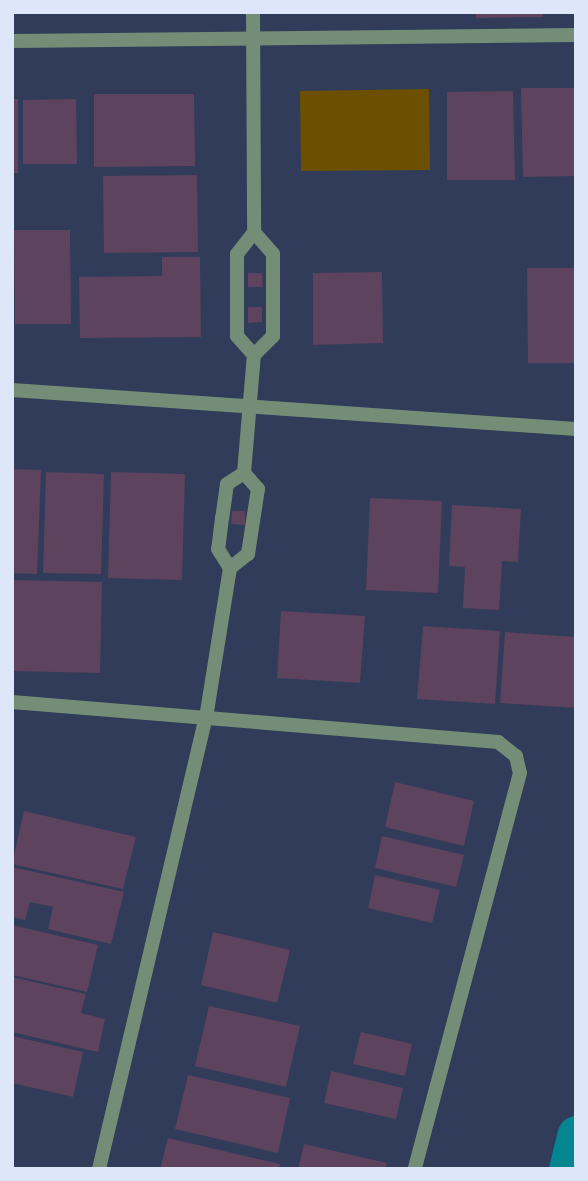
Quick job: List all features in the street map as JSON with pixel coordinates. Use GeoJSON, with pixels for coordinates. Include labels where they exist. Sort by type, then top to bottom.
{"type":"FeatureCollection","features":[{"type":"Feature","properties":{"kind":"street"},"geometry":{"type":"LineString","coordinates":[[99,1169],[206,718],[230,568],[218,549],[227,484],[244,473],[255,407],[254,355],[237,336],[237,254],[254,232],[253,12]]}},
{"type":"Feature","properties":{"kind":"street"},"geometry":{"type":"LineString","coordinates":[[12,41],[576,35]]}},
{"type":"Feature","properties":{"kind":"street"},"geometry":{"type":"LineString","coordinates":[[254,232],[273,254],[273,336],[254,355]]}},
{"type":"Feature","properties":{"kind":"street"},"geometry":{"type":"LineString","coordinates":[[12,390],[576,429]]}},
{"type":"Feature","properties":{"kind":"street"},"geometry":{"type":"LineString","coordinates":[[230,568],[248,554],[258,489],[244,473]]}},
{"type":"Feature","properties":{"kind":"street"},"geometry":{"type":"LineString","coordinates":[[12,702],[498,742],[519,763],[415,1169]]}},
{"type":"Feature","properties":{"kind":"shaded area"},"geometry":{"type":"Polygon","coordinates":[[[429,89],[430,170],[301,171],[300,91],[429,89]]]}},
{"type":"Feature","properties":{"kind":"building"},"geometry":{"type":"Polygon","coordinates":[[[476,12],[543,12],[543,17],[476,18],[476,12]]]}},
{"type":"Feature","properties":{"kind":"building"},"geometry":{"type":"Polygon","coordinates":[[[521,88],[576,88],[576,176],[523,177],[521,88]]]}},
{"type":"Feature","properties":{"kind":"building"},"geometry":{"type":"Polygon","coordinates":[[[513,91],[515,180],[447,180],[447,92],[513,91]]]}},
{"type":"Feature","properties":{"kind":"building"},"geometry":{"type":"Polygon","coordinates":[[[94,94],[194,94],[195,166],[94,167],[94,94]]]}},
{"type":"Feature","properties":{"kind":"building"},"geometry":{"type":"Polygon","coordinates":[[[12,99],[18,99],[18,173],[12,173],[12,99]]]}},
{"type":"Feature","properties":{"kind":"building"},"geometry":{"type":"Polygon","coordinates":[[[76,99],[77,164],[23,164],[23,100],[76,99]]]}},
{"type":"Feature","properties":{"kind":"building"},"geometry":{"type":"Polygon","coordinates":[[[197,175],[198,252],[104,253],[103,176],[197,175]]]}},
{"type":"Feature","properties":{"kind":"building"},"geometry":{"type":"Polygon","coordinates":[[[14,230],[70,230],[71,324],[15,324],[14,230]]]}},
{"type":"Feature","properties":{"kind":"building"},"geometry":{"type":"Polygon","coordinates":[[[162,257],[200,257],[201,337],[80,338],[79,277],[162,276],[162,257]]]}},
{"type":"Feature","properties":{"kind":"building"},"geometry":{"type":"Polygon","coordinates":[[[527,268],[576,268],[576,363],[528,363],[527,268]]]}},
{"type":"Feature","properties":{"kind":"building"},"geometry":{"type":"Polygon","coordinates":[[[382,272],[383,343],[313,345],[313,273],[382,272]]]}},
{"type":"Feature","properties":{"kind":"building"},"geometry":{"type":"Polygon","coordinates":[[[248,273],[262,273],[263,287],[248,287],[248,273]]]}},
{"type":"Feature","properties":{"kind":"building"},"geometry":{"type":"Polygon","coordinates":[[[248,307],[262,307],[262,322],[248,323],[248,307]]]}},
{"type":"Feature","properties":{"kind":"building"},"geometry":{"type":"Polygon","coordinates":[[[12,469],[41,470],[37,574],[12,573],[12,469]]]}},
{"type":"Feature","properties":{"kind":"building"},"geometry":{"type":"Polygon","coordinates":[[[46,472],[104,474],[101,574],[43,573],[46,472]]]}},
{"type":"Feature","properties":{"kind":"building"},"geometry":{"type":"Polygon","coordinates":[[[111,472],[185,474],[182,580],[108,578],[111,472]]]}},
{"type":"Feature","properties":{"kind":"building"},"geometry":{"type":"Polygon","coordinates":[[[370,498],[442,501],[438,593],[366,590],[370,498]]]}},
{"type":"Feature","properties":{"kind":"building"},"geometry":{"type":"Polygon","coordinates":[[[452,505],[521,509],[518,562],[502,561],[499,610],[463,608],[465,567],[449,566],[452,505]]]}},
{"type":"Feature","properties":{"kind":"building"},"geometry":{"type":"Polygon","coordinates":[[[232,511],[245,511],[245,525],[231,524],[232,511]]]}},
{"type":"Feature","properties":{"kind":"building"},"geometry":{"type":"Polygon","coordinates":[[[12,580],[102,582],[100,673],[12,671],[12,580]]]}},
{"type":"Feature","properties":{"kind":"building"},"geometry":{"type":"Polygon","coordinates":[[[281,611],[365,616],[360,683],[277,678],[281,611]]]}},
{"type":"Feature","properties":{"kind":"building"},"geometry":{"type":"Polygon","coordinates":[[[423,626],[500,631],[495,704],[417,699],[423,626]]]}},
{"type":"Feature","properties":{"kind":"building"},"geometry":{"type":"Polygon","coordinates":[[[505,632],[576,637],[576,708],[500,703],[505,632]]]}},
{"type":"Feature","properties":{"kind":"building"},"geometry":{"type":"Polygon","coordinates":[[[395,782],[474,801],[464,846],[385,827],[395,782]]]}},
{"type":"Feature","properties":{"kind":"building"},"geometry":{"type":"Polygon","coordinates":[[[24,811],[136,837],[123,889],[12,864],[24,811]]]}},
{"type":"Feature","properties":{"kind":"building"},"geometry":{"type":"Polygon","coordinates":[[[382,836],[464,855],[456,887],[375,868],[382,836]]]}},
{"type":"Feature","properties":{"kind":"building"},"geometry":{"type":"Polygon","coordinates":[[[12,867],[124,892],[111,944],[48,929],[53,907],[30,902],[25,920],[12,917],[12,867]]]}},
{"type":"Feature","properties":{"kind":"building"},"geometry":{"type":"Polygon","coordinates":[[[375,875],[440,890],[432,923],[368,908],[375,875]]]}},
{"type":"Feature","properties":{"kind":"building"},"geometry":{"type":"Polygon","coordinates":[[[12,925],[98,945],[87,992],[12,975],[12,925]]]}},
{"type":"Feature","properties":{"kind":"building"},"geometry":{"type":"Polygon","coordinates":[[[213,932],[290,950],[277,1003],[201,985],[213,932]]]}},
{"type":"Feature","properties":{"kind":"building"},"geometry":{"type":"Polygon","coordinates":[[[12,977],[86,994],[81,1013],[105,1019],[98,1052],[12,1032],[12,977]]]}},
{"type":"Feature","properties":{"kind":"building"},"geometry":{"type":"Polygon","coordinates":[[[209,1006],[300,1026],[286,1087],[195,1066],[209,1006]]]}},
{"type":"Feature","properties":{"kind":"building"},"geometry":{"type":"Polygon","coordinates":[[[361,1032],[412,1044],[405,1076],[353,1064],[361,1032]]]}},
{"type":"Feature","properties":{"kind":"building"},"geometry":{"type":"Polygon","coordinates":[[[12,1036],[83,1052],[73,1097],[12,1083],[12,1036]]]}},
{"type":"Feature","properties":{"kind":"building"},"geometry":{"type":"Polygon","coordinates":[[[331,1071],[403,1088],[396,1119],[324,1103],[331,1071]]]}},
{"type":"Feature","properties":{"kind":"building"},"geometry":{"type":"Polygon","coordinates":[[[188,1075],[290,1098],[278,1153],[175,1129],[188,1075]]]}},
{"type":"Feature","properties":{"kind":"building"},"geometry":{"type":"Polygon","coordinates":[[[168,1138],[280,1164],[279,1169],[160,1169],[168,1138]]]}},
{"type":"Feature","properties":{"kind":"building"},"geometry":{"type":"Polygon","coordinates":[[[304,1144],[387,1163],[385,1169],[298,1169],[304,1144]]]}},
{"type":"Feature","properties":{"kind":"waterway"},"geometry":{"type":"LineString","coordinates":[[567,1169],[576,1134]]}}]}
